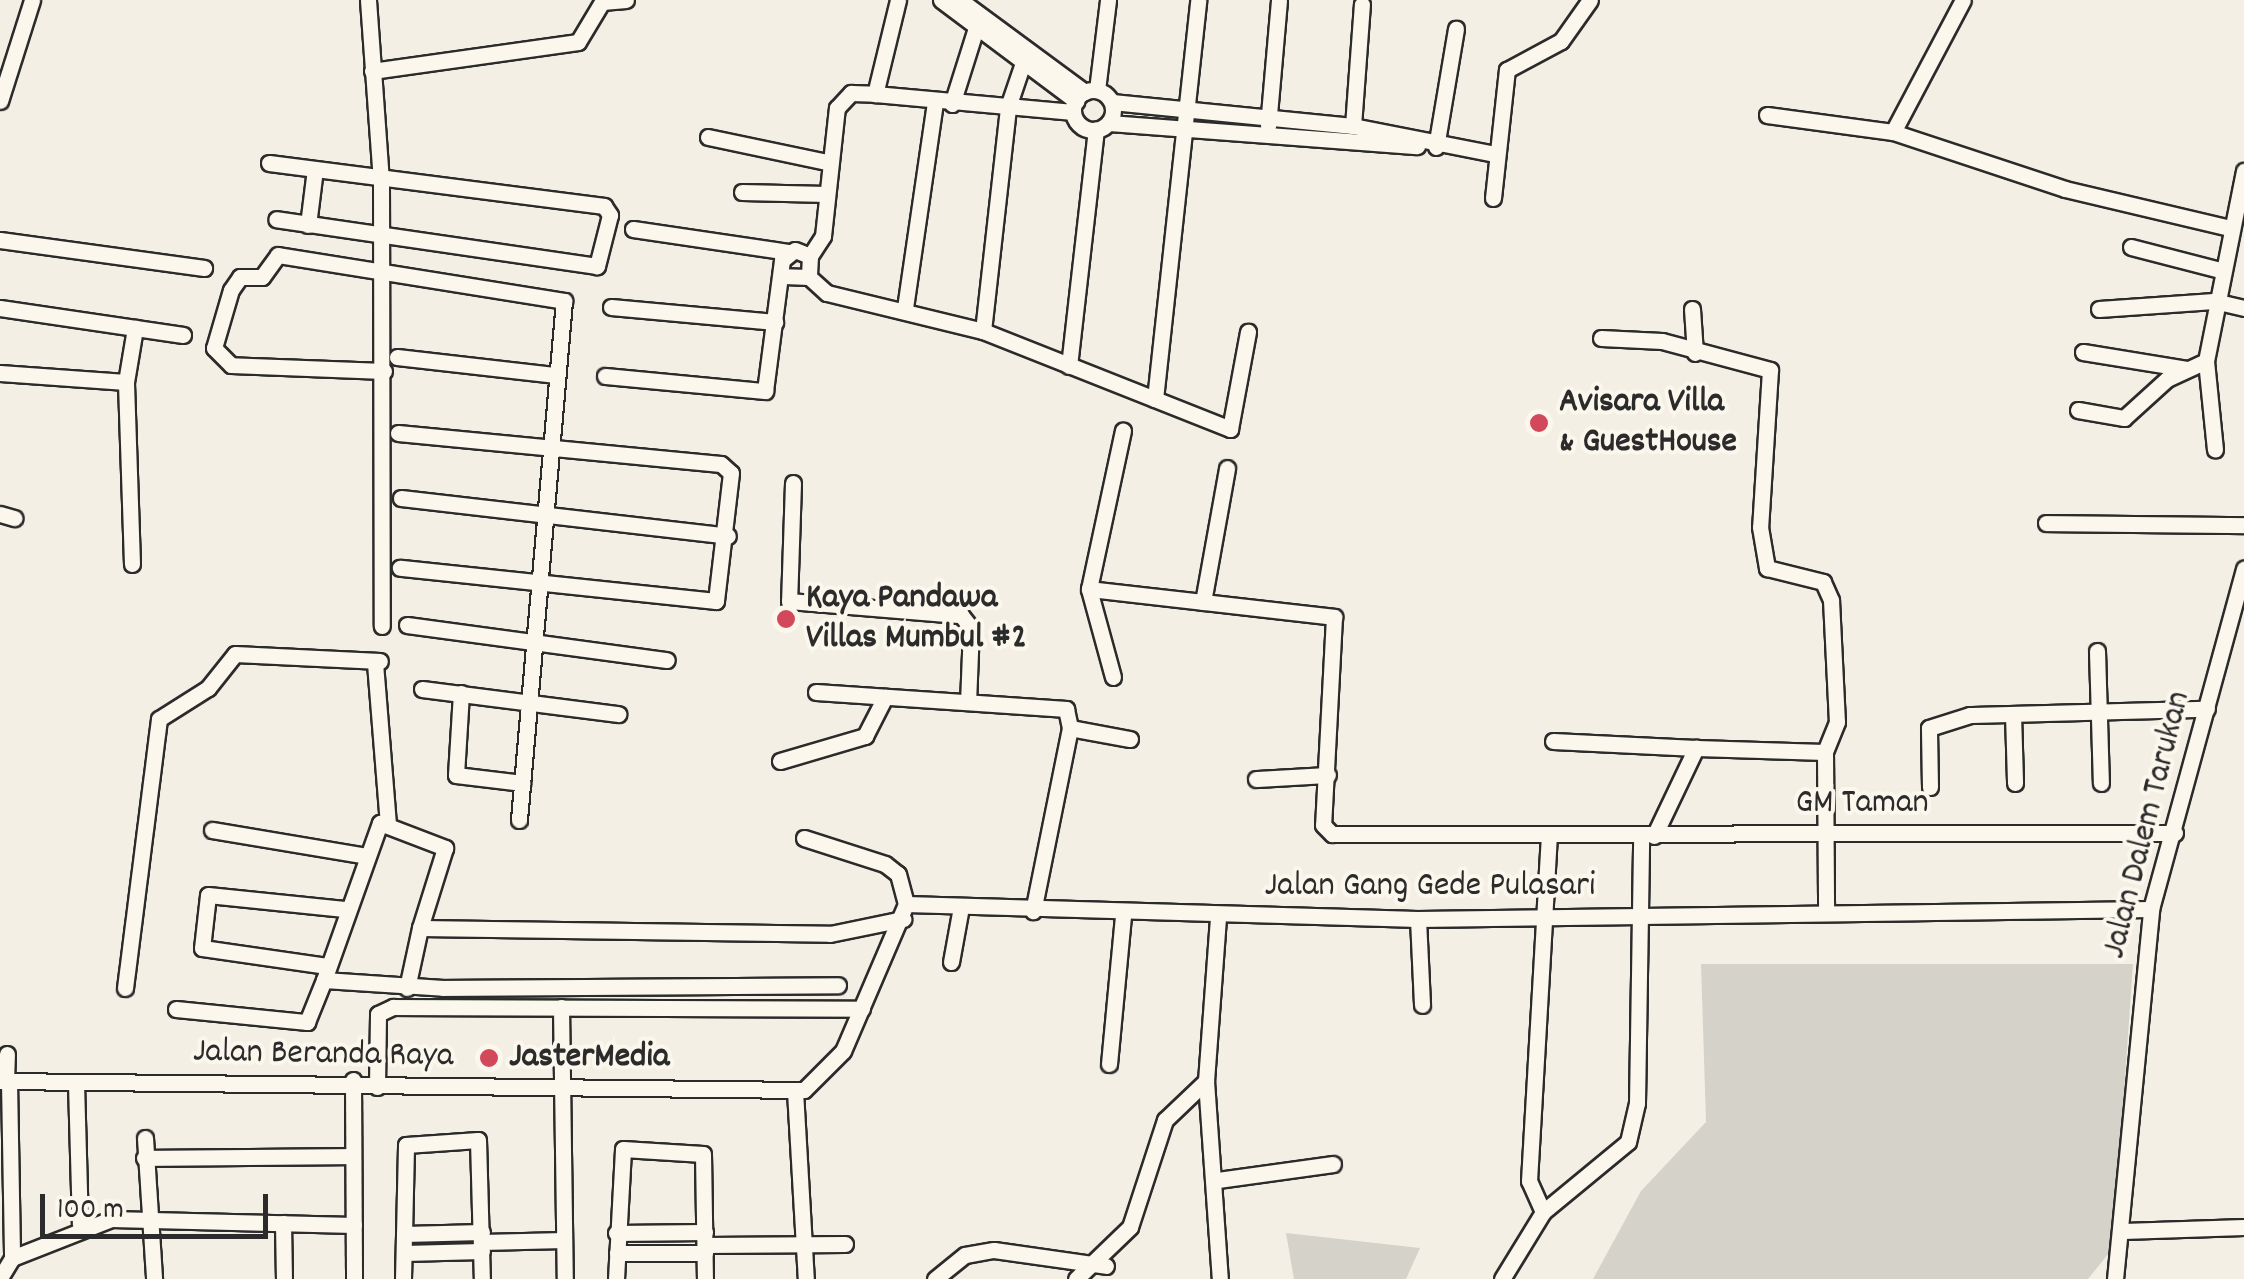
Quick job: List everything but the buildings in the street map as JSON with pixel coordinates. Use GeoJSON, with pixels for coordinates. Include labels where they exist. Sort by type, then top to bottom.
{"type":"FeatureCollection","features":[{"type":"Feature","properties":{"kind":"street"},"geometry":{"type":"LineString","coordinates":[[0,101],[32,0]]}},
{"type":"Feature","properties":{"kind":"street"},"geometry":{"type":"LineString","coordinates":[[368,0],[381,180],[382,626]]}},
{"type":"Feature","properties":{"kind":"street"},"geometry":{"type":"LineString","coordinates":[[372,71],[572,44],[602,2],[626,0]]}},
{"type":"Feature","properties":{"kind":"street"},"geometry":{"type":"LineString","coordinates":[[875,94],[898,0]]}},
{"type":"Feature","properties":{"kind":"street"},"geometry":{"type":"LineString","coordinates":[[942,0],[1023,62],[1083,99]]}},
{"type":"Feature","properties":{"kind":"street"},"geometry":{"type":"LineString","coordinates":[[960,0],[1083,99],[1102,127]]}},
{"type":"Feature","properties":{"kind":"street"},"geometry":{"type":"LineString","coordinates":[[1083,99],[1108,0]]}},
{"type":"Feature","properties":{"kind":"street"},"geometry":{"type":"LineString","coordinates":[[1155,398],[1198,0]]}},
{"type":"Feature","properties":{"kind":"street"},"geometry":{"type":"LineString","coordinates":[[1268,126],[1279,0]]}},
{"type":"Feature","properties":{"kind":"street"},"geometry":{"type":"LineString","coordinates":[[1493,198],[1494,154],[1507,70],[1561,40],[1590,0]]}},
{"type":"Feature","properties":{"kind":"street"},"geometry":{"type":"LineString","coordinates":[[1893,132],[1964,0]]}},
{"type":"Feature","properties":{"kind":"street"},"geometry":{"type":"LineString","coordinates":[[1354,126],[1362,4]]}},
{"type":"Feature","properties":{"kind":"street"},"geometry":{"type":"LineString","coordinates":[[952,104],[976,28]]}},
{"type":"Feature","properties":{"kind":"street"},"geometry":{"type":"LineString","coordinates":[[1436,147],[1456,28]]}},
{"type":"Feature","properties":{"kind":"street"},"geometry":{"type":"LineString","coordinates":[[983,331],[1008,107],[1023,62]]}},
{"type":"Feature","properties":{"kind":"street"},"geometry":{"type":"LineString","coordinates":[[809,277],[810,256],[823,236],[827,162],[841,102],[875,94],[934,103],[1008,107],[1083,99],[1187,119],[1494,154]]}},
{"type":"Feature","properties":{"kind":"street"},"geometry":{"type":"LineString","coordinates":[[1069,366],[1102,127],[1112,102]]}},
{"type":"Feature","properties":{"kind":"street"},"geometry":{"type":"LineString","coordinates":[[905,308],[934,103]]}},
{"type":"Feature","properties":{"kind":"street"},"geometry":{"type":"LineString","coordinates":[[1767,114],[1893,132],[2065,189],[2230,228]]}},
{"type":"Feature","properties":{"kind":"street"},"geometry":{"type":"LineString","coordinates":[[1102,127],[1187,119]]}},
{"type":"Feature","properties":{"kind":"street"},"geometry":{"type":"LineString","coordinates":[[1268,126],[1354,126],[1436,147]]}},
{"type":"Feature","properties":{"kind":"street"},"geometry":{"type":"LineString","coordinates":[[708,137],[827,162]]}},
{"type":"Feature","properties":{"kind":"street"},"geometry":{"type":"LineString","coordinates":[[269,163],[604,206],[610,215],[597,266],[382,238],[276,219]]}},
{"type":"Feature","properties":{"kind":"street"},"geometry":{"type":"LineString","coordinates":[[308,224],[315,169]]}},
{"type":"Feature","properties":{"kind":"street"},"geometry":{"type":"LineString","coordinates":[[2215,450],[2206,361],[2220,270],[2244,171]]}},
{"type":"Feature","properties":{"kind":"street"},"geometry":{"type":"LineString","coordinates":[[742,192],[827,194]]}},
{"type":"Feature","properties":{"kind":"street"},"geometry":{"type":"LineString","coordinates":[[634,230],[810,256]]}},
{"type":"Feature","properties":{"kind":"street"},"geometry":{"type":"LineString","coordinates":[[0,240],[204,268]]}},
{"type":"Feature","properties":{"kind":"street"},"geometry":{"type":"LineString","coordinates":[[2131,246],[2220,270]]}},
{"type":"Feature","properties":{"kind":"street"},"geometry":{"type":"LineString","coordinates":[[604,376],[761,392],[790,252]]}},
{"type":"Feature","properties":{"kind":"street"},"geometry":{"type":"LineString","coordinates":[[384,371],[256,370],[232,365],[214,348],[236,282],[262,277],[274,256],[382,278],[564,301],[546,446],[520,820]]}},
{"type":"Feature","properties":{"kind":"street"},"geometry":{"type":"LineString","coordinates":[[784,276],[809,277],[827,293],[905,308],[983,331],[1232,427],[1248,332]]}},
{"type":"Feature","properties":{"kind":"street"},"geometry":{"type":"LineString","coordinates":[[2098,309],[2214,301],[2244,308]]}},
{"type":"Feature","properties":{"kind":"street"},"geometry":{"type":"LineString","coordinates":[[611,307],[774,322]]}},
{"type":"Feature","properties":{"kind":"street"},"geometry":{"type":"LineString","coordinates":[[0,308],[183,335]]}},
{"type":"Feature","properties":{"kind":"street"},"geometry":{"type":"LineString","coordinates":[[1692,308],[1694,353]]}},
{"type":"Feature","properties":{"kind":"street"},"geometry":{"type":"LineString","coordinates":[[132,564],[126,382],[135,328]]}},
{"type":"Feature","properties":{"kind":"street"},"geometry":{"type":"LineString","coordinates":[[1601,338],[1770,370],[1760,527],[1772,576],[1828,588],[1837,722],[1825,752],[1826,911]]}},
{"type":"Feature","properties":{"kind":"street"},"geometry":{"type":"LineString","coordinates":[[2083,352],[2188,369]]}},
{"type":"Feature","properties":{"kind":"street"},"geometry":{"type":"LineString","coordinates":[[398,357],[554,376]]}},
{"type":"Feature","properties":{"kind":"street"},"geometry":{"type":"LineString","coordinates":[[2078,410],[2124,418],[2188,369],[2206,361]]}},
{"type":"Feature","properties":{"kind":"street"},"geometry":{"type":"LineString","coordinates":[[0,373],[126,382]]}},
{"type":"Feature","properties":{"kind":"street"},"geometry":{"type":"LineString","coordinates":[[1113,677],[1089,589],[1123,430]]}},
{"type":"Feature","properties":{"kind":"street"},"geometry":{"type":"LineString","coordinates":[[398,433],[721,464],[731,473],[728,536],[712,602],[400,568]]}},
{"type":"Feature","properties":{"kind":"street"},"geometry":{"type":"LineString","coordinates":[[1203,602],[1226,468]]}},
{"type":"Feature","properties":{"kind":"street"},"geometry":{"type":"LineString","coordinates":[[792,482],[786,596],[965,617],[968,702]]}},
{"type":"Feature","properties":{"kind":"street"},"geometry":{"type":"LineString","coordinates":[[401,498],[728,536]]}},
{"type":"Feature","properties":{"kind":"street"},"geometry":{"type":"LineString","coordinates":[[2046,523],[2244,525]]}},
{"type":"Feature","properties":{"kind":"street","name":"Jalan Dalem Tarukan"},"geometry":{"type":"LineString","coordinates":[[2114,1279],[2123,1231],[2151,909],[2244,568]]}},
{"type":"Feature","properties":{"kind":"street"},"geometry":{"type":"LineString","coordinates":[[1089,589],[1338,621],[1328,775],[1256,779]]}},
{"type":"Feature","properties":{"kind":"street"},"geometry":{"type":"LineString","coordinates":[[407,624],[667,660]]}},
{"type":"Feature","properties":{"kind":"street"},"geometry":{"type":"LineString","coordinates":[[2098,652],[2101,783]]}},
{"type":"Feature","properties":{"kind":"street"},"geometry":{"type":"LineString","coordinates":[[125,988],[158,719],[208,688],[235,654],[378,662],[388,822],[362,855],[308,1022],[176,1008]]}},
{"type":"Feature","properties":{"kind":"street"},"geometry":{"type":"LineString","coordinates":[[422,689],[618,714]]}},
{"type":"Feature","properties":{"kind":"street"},"geometry":{"type":"LineString","coordinates":[[816,692],[1066,709],[1070,728],[1033,911]]}},
{"type":"Feature","properties":{"kind":"street"},"geometry":{"type":"LineString","coordinates":[[461,693],[456,774],[522,783]]}},
{"type":"Feature","properties":{"kind":"street"},"geometry":{"type":"LineString","coordinates":[[780,761],[865,736],[885,697]]}},
{"type":"Feature","properties":{"kind":"street"},"geometry":{"type":"LineString","coordinates":[[1930,786],[1929,728],[2013,714],[2206,709]]}},
{"type":"Feature","properties":{"kind":"street"},"geometry":{"type":"LineString","coordinates":[[2013,714],[2015,782]]}},
{"type":"Feature","properties":{"kind":"street"},"geometry":{"type":"LineString","coordinates":[[1070,728],[1130,739]]}},
{"type":"Feature","properties":{"kind":"street"},"geometry":{"type":"LineString","coordinates":[[1553,741],[1825,752]]}},
{"type":"Feature","properties":{"kind":"street"},"geometry":{"type":"LineString","coordinates":[[1502,1279],[1542,1212],[1628,1142],[1647,835],[1696,748]]}},
{"type":"Feature","properties":{"kind":"street","name":"GM Taman"},"geometry":{"type":"LineString","coordinates":[[1328,775],[1323,825],[1332,834],[1549,838],[2175,832]]}},
{"type":"Feature","properties":{"kind":"street"},"geometry":{"type":"LineString","coordinates":[[388,822],[445,848],[420,928],[408,988]]}},
{"type":"Feature","properties":{"kind":"street"},"geometry":{"type":"LineString","coordinates":[[212,830],[362,855]]}},
{"type":"Feature","properties":{"kind":"street"},"geometry":{"type":"LineString","coordinates":[[377,1087],[383,1010],[862,1009],[904,911],[898,874],[885,864],[804,838]]}},
{"type":"Feature","properties":{"kind":"street"},"geometry":{"type":"LineString","coordinates":[[1542,1212],[1529,1181],[1549,838]]}},
{"type":"Feature","properties":{"kind":"street"},"geometry":{"type":"LineString","coordinates":[[344,909],[208,895],[202,948],[366,983],[408,988],[838,985]]}},
{"type":"Feature","properties":{"kind":"street"},"geometry":{"type":"LineString","coordinates":[[950,962],[961,907]]}},
{"type":"Feature","properties":{"kind":"street","name":"Jalan Gang Gede Pulasari"},"geometry":{"type":"LineString","coordinates":[[420,928],[830,934],[904,911],[961,907],[1123,915],[1418,918],[2151,909]]}},
{"type":"Feature","properties":{"kind":"street"},"geometry":{"type":"LineString","coordinates":[[1109,1064],[1123,915]]}},
{"type":"Feature","properties":{"kind":"street"},"geometry":{"type":"LineString","coordinates":[[1218,917],[1206,1081],[1218,1180],[1220,1279]]}},
{"type":"Feature","properties":{"kind":"street"},"geometry":{"type":"LineString","coordinates":[[1418,918],[1422,1005]]}},
{"type":"Feature","properties":{"kind":"street"},"geometry":{"type":"LineString","coordinates":[[561,1007],[564,1279]]}},
{"type":"Feature","properties":{"kind":"street","name":"Jalan Beranda Raya"},"geometry":{"type":"LineString","coordinates":[[5,1081],[352,1080],[377,1087],[794,1090],[821,1081],[862,1009]]}},
{"type":"Feature","properties":{"kind":"street"},"geometry":{"type":"LineString","coordinates":[[0,1278],[12,1258],[7,1183],[7,1054]]}},
{"type":"Feature","properties":{"kind":"street"},"geometry":{"type":"LineString","coordinates":[[352,1080],[354,1279]]}},
{"type":"Feature","properties":{"kind":"street"},"geometry":{"type":"LineString","coordinates":[[1076,1279],[1099,1263],[1137,1217],[1165,1120],[1206,1081]]}},
{"type":"Feature","properties":{"kind":"street"},"geometry":{"type":"LineString","coordinates":[[76,1083],[80,1224]]}},
{"type":"Feature","properties":{"kind":"street"},"geometry":{"type":"LineString","coordinates":[[794,1090],[806,1279]]}},
{"type":"Feature","properties":{"kind":"street"},"geometry":{"type":"LineString","coordinates":[[144,1138],[144,1217],[154,1279]]}},
{"type":"Feature","properties":{"kind":"street"},"geometry":{"type":"LineString","coordinates":[[403,1279],[408,1142],[478,1140],[482,1279]]}},
{"type":"Feature","properties":{"kind":"street"},"geometry":{"type":"LineString","coordinates":[[616,1279],[623,1149],[703,1154],[706,1279]]}},
{"type":"Feature","properties":{"kind":"street"},"geometry":{"type":"LineString","coordinates":[[144,1158],[353,1156]]}},
{"type":"Feature","properties":{"kind":"street"},"geometry":{"type":"LineString","coordinates":[[1218,1180],[1332,1164]]}},
{"type":"Feature","properties":{"kind":"street"},"geometry":{"type":"LineString","coordinates":[[12,1258],[51,1248],[80,1224],[144,1217],[354,1226]]}},
{"type":"Feature","properties":{"kind":"street"},"geometry":{"type":"LineString","coordinates":[[282,1223],[284,1279]]}},
{"type":"Feature","properties":{"kind":"street"},"geometry":{"type":"LineString","coordinates":[[2123,1231],[2244,1227]]}},
{"type":"Feature","properties":{"kind":"street"},"geometry":{"type":"LineString","coordinates":[[616,1233],[705,1243],[845,1244]]}},
{"type":"Feature","properties":{"kind":"street"},"geometry":{"type":"LineString","coordinates":[[404,1234],[482,1242]]}},
{"type":"Feature","properties":{"kind":"street"},"geometry":{"type":"LineString","coordinates":[[404,1252],[482,1242],[564,1240]]}},
{"type":"Feature","properties":{"kind":"street"},"geometry":{"type":"LineString","coordinates":[[616,1254],[705,1243]]}},
{"type":"Feature","properties":{"kind":"street"},"geometry":{"type":"LineString","coordinates":[[935,1279],[966,1255],[994,1250],[1099,1263]]}},
{"type":"Feature","properties":{"kind":"street"},"geometry":{"type":"LineString","coordinates":[[1095,1279],[1099,1263]]}},
{"type":"Feature","properties":{"kind":"shaded area"},"geometry":{"type":"Polygon","coordinates":[[[1701,964],[2133,964],[2113,1248],[2088,1279],[1593,1279],[1641,1191],[1706,1122],[1701,964]]]}},
{"type":"Feature","properties":{"kind":"shaded area"},"geometry":{"type":"Polygon","coordinates":[[[1286,1233],[1420,1248],[1406,1279],[1294,1279],[1286,1233]]]}},
{"type":"Feature","properties":{"kind":"place","name":"Avisara Villa & GuestHouse"},"geometry":{"type":"Point","coordinates":[1539,423]}},
{"type":"Feature","properties":{"kind":"place","name":"Kaya Pandawa Villas Mumbul #2"},"geometry":{"type":"Point","coordinates":[786,619]}},
{"type":"Feature","properties":{"kind":"place","name":"JasterMedia"},"geometry":{"type":"Point","coordinates":[489,1058]}}]}
